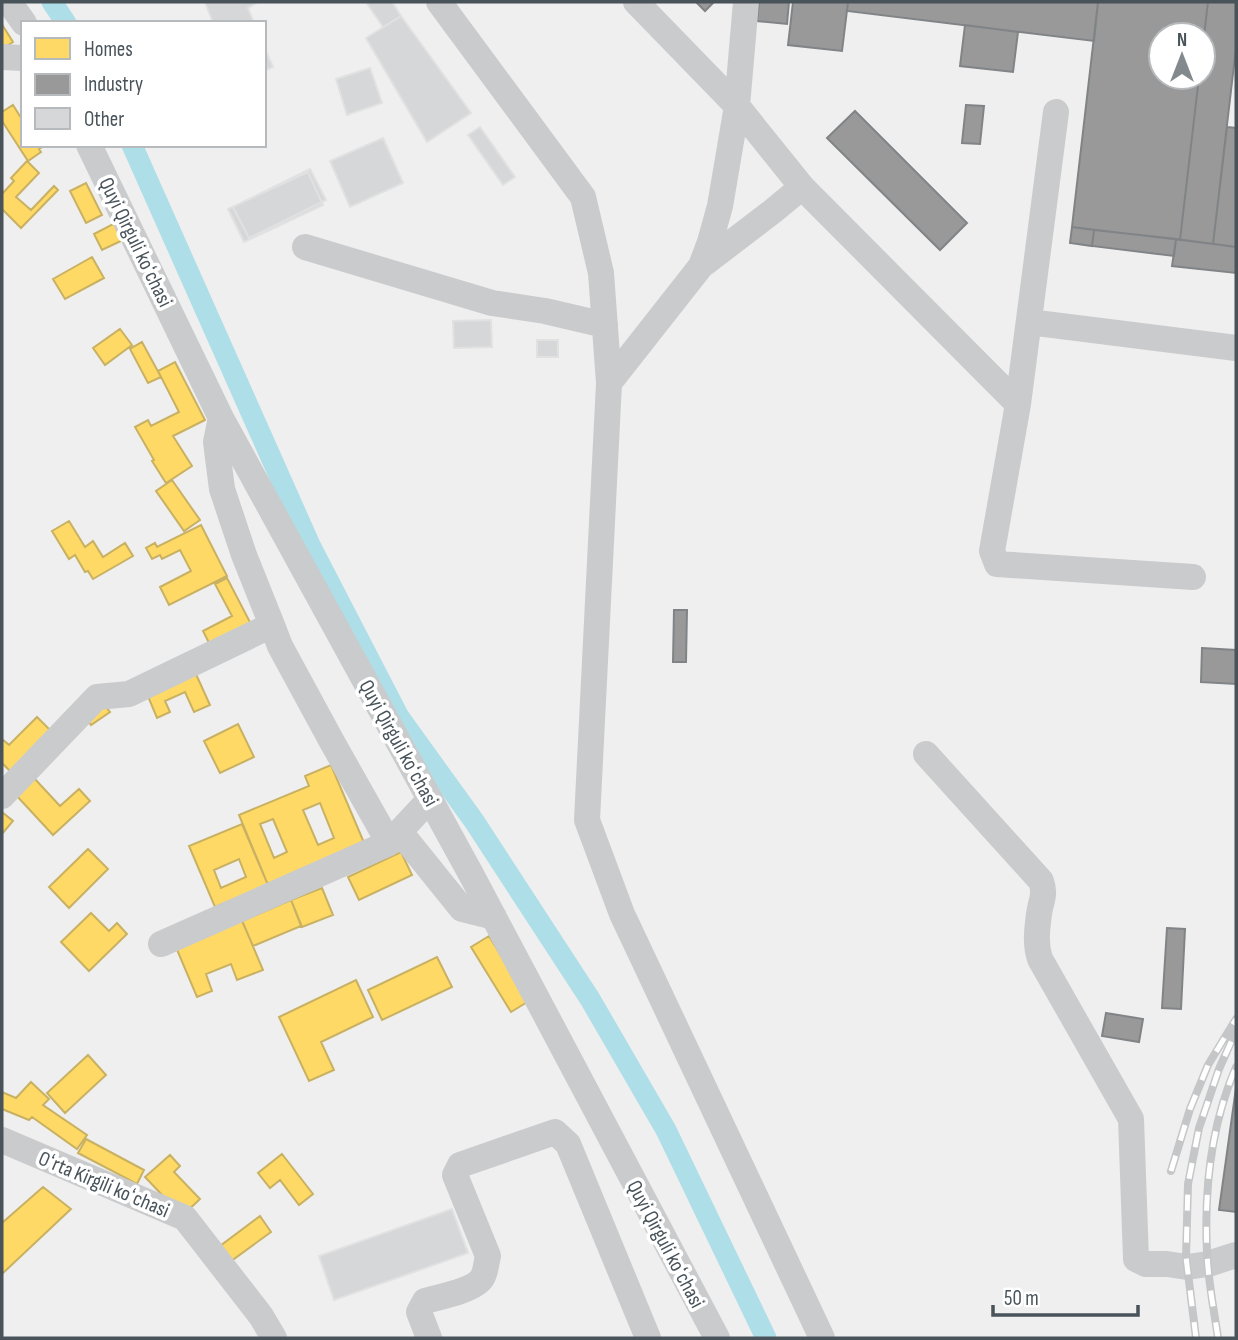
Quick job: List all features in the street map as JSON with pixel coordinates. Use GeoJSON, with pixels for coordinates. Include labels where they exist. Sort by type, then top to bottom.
{"type":"FeatureCollection","features":[{"type":"Feature","properties":{"kind":"street"},"geometry":{"type":"LineString","coordinates":[[9,2],[23,21]]}},
{"type":"Feature","properties":{"kind":"street"},"geometry":{"type":"LineString","coordinates":[[439,2],[583,197],[601,273],[609,383],[587,820],[622,914],[822,1338]]}},
{"type":"Feature","properties":{"kind":"street"},"geometry":{"type":"LineString","coordinates":[[636,2],[737,106],[802,187],[1018,404]]}},
{"type":"Feature","properties":{"kind":"street"},"geometry":{"type":"LineString","coordinates":[[701,266],[720,206],[737,106],[746,2]]}},
{"type":"Feature","properties":{"kind":"street"},"geometry":{"type":"LineString","coordinates":[[2,57],[21,58]]}},
{"type":"Feature","properties":{"kind":"street"},"geometry":{"type":"LineString","coordinates":[[1056,112],[1018,404],[992,551],[997,564],[1192,577]]}},
{"type":"Feature","properties":{"kind":"street","name":"Quyi Qirguli koʻchasi"},"geometry":{"type":"LineString","coordinates":[[90,147],[221,418],[494,917],[717,1338]]}},
{"type":"Feature","properties":{"kind":"street"},"geometry":{"type":"LineString","coordinates":[[609,383],[701,266],[802,187]]}},
{"type":"Feature","properties":{"kind":"street"},"geometry":{"type":"LineString","coordinates":[[305,247],[492,303],[545,311],[605,325]]}},
{"type":"Feature","properties":{"kind":"street"},"geometry":{"type":"LineString","coordinates":[[1029,322],[1236,348]]}},
{"type":"Feature","properties":{"kind":"street"},"geometry":{"type":"LineString","coordinates":[[221,418],[216,442],[222,489],[244,555],[281,646],[331,740],[394,838],[462,909],[494,917]]}},
{"type":"Feature","properties":{"kind":"street"},"geometry":{"type":"LineString","coordinates":[[2,796],[97,697],[129,694],[272,625]]}},
{"type":"Feature","properties":{"kind":"street"},"geometry":{"type":"LineString","coordinates":[[926,754],[1041,881],[1045,891],[1039,911],[1036,946],[1040,959],[1131,1119],[1136,1259],[1146,1264],[1187,1267],[1236,1255]]}},
{"type":"Feature","properties":{"kind":"street"},"geometry":{"type":"LineString","coordinates":[[161,943],[394,838],[430,799]]}},
{"type":"Feature","properties":{"kind":"street"},"geometry":{"type":"LineString","coordinates":[[419,1312],[425,1301],[474,1286],[482,1278],[486,1267],[488,1256],[455,1175],[460,1164],[555,1132],[568,1144],[648,1338]]}},
{"type":"Feature","properties":{"kind":"street","name":"Oʻrta Kirgili koʻchasi"},"geometry":{"type":"LineString","coordinates":[[2,1140],[185,1218],[274,1338]]}},
{"type":"Feature","properties":{"kind":"street"},"geometry":{"type":"LineString","coordinates":[[408,1284],[429,1338]]}},
{"type":"Feature","properties":{"kind":"building: Homes"},"geometry":{"type":"Polygon","coordinates":[[[2,27],[13,42],[2,49],[2,27]]]}},
{"type":"Feature","properties":{"kind":"building: Homes"},"geometry":{"type":"Polygon","coordinates":[[[13,105],[21,118],[21,147],[42,147],[39,149],[41,152],[28,161],[2,121],[2,112],[13,105]]]}},
{"type":"Feature","properties":{"kind":"building: Homes"},"geometry":{"type":"Polygon","coordinates":[[[27,161],[39,173],[16,197],[31,210],[54,186],[58,190],[21,228],[2,209],[2,194],[14,181],[11,178],[27,161]]]}},
{"type":"Feature","properties":{"kind":"building: Homes"},"geometry":{"type":"Polygon","coordinates":[[[86,183],[102,215],[86,223],[70,191],[86,183]]]}},
{"type":"Feature","properties":{"kind":"building: Homes"},"geometry":{"type":"Polygon","coordinates":[[[115,223],[123,240],[102,250],[94,234],[115,223]]]}},
{"type":"Feature","properties":{"kind":"building: Homes"},"geometry":{"type":"Polygon","coordinates":[[[92,257],[104,278],[65,299],[53,279],[92,257]]]}},
{"type":"Feature","properties":{"kind":"building: Homes"},"geometry":{"type":"Polygon","coordinates":[[[120,329],[132,345],[105,365],[93,348],[120,329]]]}},
{"type":"Feature","properties":{"kind":"building: Homes"},"geometry":{"type":"Polygon","coordinates":[[[142,342],[161,377],[148,383],[130,349],[142,342]]]}},
{"type":"Feature","properties":{"kind":"building: Homes"},"geometry":{"type":"Polygon","coordinates":[[[175,362],[205,420],[173,436],[192,466],[166,483],[135,427],[148,420],[151,426],[179,412],[158,371],[175,362]]]}},
{"type":"Feature","properties":{"kind":"building: Homes"},"geometry":{"type":"Polygon","coordinates":[[[172,480],[200,520],[184,531],[156,491],[172,480]]]}},
{"type":"Feature","properties":{"kind":"building: Homes"},"geometry":{"type":"Polygon","coordinates":[[[69,521],[85,547],[93,541],[103,557],[125,543],[133,556],[93,579],[88,571],[85,572],[75,555],[69,559],[52,531],[69,521]]]}},
{"type":"Feature","properties":{"kind":"building: Homes"},"geometry":{"type":"Polygon","coordinates":[[[201,525],[227,576],[169,605],[160,587],[191,571],[180,550],[162,559],[160,555],[152,559],[146,548],[155,543],[157,547],[201,525]]]}},
{"type":"Feature","properties":{"kind":"building: Homes"},"geometry":{"type":"Polygon","coordinates":[[[227,578],[252,626],[211,647],[203,631],[232,616],[215,584],[227,578]]]}},
{"type":"Feature","properties":{"kind":"building: Homes"},"geometry":{"type":"Polygon","coordinates":[[[195,672],[210,705],[194,712],[185,692],[165,701],[170,712],[157,718],[147,694],[195,672]]]}},
{"type":"Feature","properties":{"kind":"building: Homes"},"geometry":{"type":"Polygon","coordinates":[[[102,702],[110,712],[91,725],[84,715],[102,702]]]}},
{"type":"Feature","properties":{"kind":"building: Homes"},"geometry":{"type":"Polygon","coordinates":[[[37,717],[54,734],[13,774],[2,763],[2,739],[9,745],[37,717]]]}},
{"type":"Feature","properties":{"kind":"building: Homes"},"geometry":{"type":"Polygon","coordinates":[[[238,724],[254,757],[220,773],[204,741],[238,724]]]}},
{"type":"Feature","properties":{"kind":"building: Homes"},"geometry":{"type":"Polygon","coordinates":[[[331,765],[365,845],[268,885],[239,815],[309,786],[305,776],[331,765]],[[320,803],[303,810],[318,845],[334,838],[320,803]],[[273,819],[260,824],[274,858],[287,852],[273,819]]]}},
{"type":"Feature","properties":{"kind":"building: Homes"},"geometry":{"type":"Polygon","coordinates":[[[34,778],[60,806],[79,789],[90,801],[53,835],[15,794],[34,778]]]}},
{"type":"Feature","properties":{"kind":"building: Homes"},"geometry":{"type":"Polygon","coordinates":[[[2,812],[13,821],[2,834],[2,812]]]}},
{"type":"Feature","properties":{"kind":"building: Homes"},"geometry":{"type":"Polygon","coordinates":[[[242,824],[268,885],[215,907],[189,846],[242,824]],[[239,859],[214,870],[221,888],[246,877],[239,859]]]}},
{"type":"Feature","properties":{"kind":"building: Homes"},"geometry":{"type":"Polygon","coordinates":[[[88,849],[108,869],[69,908],[49,887],[88,849]]]}},
{"type":"Feature","properties":{"kind":"building: Homes"},"geometry":{"type":"Polygon","coordinates":[[[401,852],[412,875],[359,900],[348,877],[401,852]]]}},
{"type":"Feature","properties":{"kind":"building: Homes"},"geometry":{"type":"Polygon","coordinates":[[[322,888],[333,915],[302,927],[291,900],[322,888]]]}},
{"type":"Feature","properties":{"kind":"building: Homes"},"geometry":{"type":"Polygon","coordinates":[[[291,900],[301,926],[253,946],[242,921],[291,900]]]}},
{"type":"Feature","properties":{"kind":"building: Homes"},"geometry":{"type":"Polygon","coordinates":[[[91,913],[109,931],[117,923],[127,934],[89,971],[61,942],[91,913]]]}},
{"type":"Feature","properties":{"kind":"building: Homes"},"geometry":{"type":"Polygon","coordinates":[[[241,918],[263,970],[237,980],[231,964],[206,974],[212,991],[197,997],[175,945],[241,918]]]}},
{"type":"Feature","properties":{"kind":"building: Homes"},"geometry":{"type":"Polygon","coordinates":[[[489,936],[529,1001],[511,1012],[471,947],[489,936]]]}},
{"type":"Feature","properties":{"kind":"building: Homes"},"geometry":{"type":"Polygon","coordinates":[[[437,957],[452,987],[382,1020],[368,990],[437,957]]]}},
{"type":"Feature","properties":{"kind":"building: Homes"},"geometry":{"type":"Polygon","coordinates":[[[356,980],[373,1017],[321,1042],[334,1070],[309,1081],[279,1017],[356,980]]]}},
{"type":"Feature","properties":{"kind":"building: Homes"},"geometry":{"type":"Polygon","coordinates":[[[88,1055],[106,1075],[65,1113],[47,1093],[88,1055]]]}},
{"type":"Feature","properties":{"kind":"building: Homes"},"geometry":{"type":"Polygon","coordinates":[[[31,1082],[49,1099],[43,1105],[87,1135],[77,1149],[32,1117],[29,1120],[2,1109],[2,1092],[16,1098],[31,1082]]]}},
{"type":"Feature","properties":{"kind":"building: Homes"},"geometry":{"type":"Polygon","coordinates":[[[86,1139],[144,1170],[137,1184],[78,1153],[86,1139]]]}},
{"type":"Feature","properties":{"kind":"building: Homes"},"geometry":{"type":"Polygon","coordinates":[[[282,1154],[313,1194],[299,1205],[280,1180],[270,1188],[258,1173],[282,1154]]]}},
{"type":"Feature","properties":{"kind":"building: Homes"},"geometry":{"type":"Polygon","coordinates":[[[170,1155],[180,1166],[174,1172],[200,1199],[182,1216],[145,1177],[170,1155]]]}},
{"type":"Feature","properties":{"kind":"building: Homes"},"geometry":{"type":"Polygon","coordinates":[[[43,1187],[71,1209],[2,1274],[2,1223],[43,1187]]]}},
{"type":"Feature","properties":{"kind":"building: Homes"},"geometry":{"type":"Polygon","coordinates":[[[260,1216],[271,1232],[227,1264],[216,1249],[260,1216]]]}},
{"type":"Feature","properties":{"kind":"building: Industry"},"geometry":{"type":"Polygon","coordinates":[[[696,2],[714,2],[705,11],[696,2]]]}},
{"type":"Feature","properties":{"kind":"building: Industry"},"geometry":{"type":"Polygon","coordinates":[[[759,2],[789,2],[787,24],[757,21],[759,2]]]}},
{"type":"Feature","properties":{"kind":"building: Industry"},"geometry":{"type":"Polygon","coordinates":[[[793,2],[848,2],[842,51],[788,45],[793,2]]]}},
{"type":"Feature","properties":{"kind":"building: Industry"},"geometry":{"type":"Polygon","coordinates":[[[848,2],[1098,2],[1094,41],[847,11],[848,2]]]}},
{"type":"Feature","properties":{"kind":"building: Industry"},"geometry":{"type":"Polygon","coordinates":[[[1098,2],[1208,2],[1206,21],[1147,21],[1147,91],[1197,91],[1180,240],[1072,227],[1098,2]]]}},
{"type":"Feature","properties":{"kind":"building: Industry"},"geometry":{"type":"Polygon","coordinates":[[[1208,2],[1236,2],[1236,48],[1213,244],[1180,240],[1197,91],[1217,91],[1217,21],[1206,21],[1208,2]]]}},
{"type":"Feature","properties":{"kind":"building: Industry"},"geometry":{"type":"Polygon","coordinates":[[[965,25],[1018,32],[1013,72],[960,66],[965,25]]]}},
{"type":"Feature","properties":{"kind":"building: Industry"},"geometry":{"type":"Polygon","coordinates":[[[966,105],[984,106],[980,144],[962,143],[966,105]]]}},
{"type":"Feature","properties":{"kind":"building: Industry"},"geometry":{"type":"Polygon","coordinates":[[[855,111],[967,223],[940,250],[827,138],[855,111]]]}},
{"type":"Feature","properties":{"kind":"building: Industry"},"geometry":{"type":"Polygon","coordinates":[[[1227,127],[1236,128],[1236,247],[1213,244],[1227,127]]]}},
{"type":"Feature","properties":{"kind":"building: Industry"},"geometry":{"type":"Polygon","coordinates":[[[1072,227],[1094,230],[1092,246],[1070,243],[1072,227]]]}},
{"type":"Feature","properties":{"kind":"building: Industry"},"geometry":{"type":"Polygon","coordinates":[[[1094,230],[1176,239],[1174,256],[1092,246],[1094,230]]]}},
{"type":"Feature","properties":{"kind":"building: Industry"},"geometry":{"type":"Polygon","coordinates":[[[1176,239],[1236,247],[1236,273],[1172,266],[1176,239]]]}},
{"type":"Feature","properties":{"kind":"building: Industry"},"geometry":{"type":"Polygon","coordinates":[[[674,610],[687,610],[686,662],[673,662],[674,610]]]}},
{"type":"Feature","properties":{"kind":"building: Industry"},"geometry":{"type":"Polygon","coordinates":[[[1202,648],[1236,650],[1236,684],[1201,682],[1202,648]]]}},
{"type":"Feature","properties":{"kind":"building: Industry"},"geometry":{"type":"Polygon","coordinates":[[[1167,928],[1185,929],[1181,1009],[1162,1008],[1167,928]]]}},
{"type":"Feature","properties":{"kind":"building: Industry"},"geometry":{"type":"Polygon","coordinates":[[[1106,1013],[1143,1019],[1139,1042],[1102,1036],[1106,1013]]]}},
{"type":"Feature","properties":{"kind":"building: Industry"},"geometry":{"type":"Polygon","coordinates":[[[1236,1088],[1236,1212],[1219,1210],[1236,1088]]]}},
{"type":"Feature","properties":{"kind":"building: Other"},"geometry":{"type":"Polygon","coordinates":[[[205,2],[258,2],[248,8],[253,21],[212,21],[205,2]]]}},
{"type":"Feature","properties":{"kind":"building: Other"},"geometry":{"type":"Polygon","coordinates":[[[366,2],[392,2],[401,16],[383,27],[366,2]]]}},
{"type":"Feature","properties":{"kind":"building: Other"},"geometry":{"type":"Polygon","coordinates":[[[401,16],[471,113],[427,142],[366,38],[401,16]]]}},
{"type":"Feature","properties":{"kind":"building: Other"},"geometry":{"type":"Polygon","coordinates":[[[266,51],[273,67],[266,70],[266,51]]]}},
{"type":"Feature","properties":{"kind":"building: Other"},"geometry":{"type":"Polygon","coordinates":[[[370,68],[382,103],[347,115],[336,79],[370,68]]]}},
{"type":"Feature","properties":{"kind":"building: Other"},"geometry":{"type":"Polygon","coordinates":[[[480,127],[515,177],[503,185],[468,135],[480,127]]]}},
{"type":"Feature","properties":{"kind":"building: Other"},"geometry":{"type":"Polygon","coordinates":[[[383,138],[403,183],[350,207],[330,161],[383,138]]]}},
{"type":"Feature","properties":{"kind":"building: Other"},"geometry":{"type":"Polygon","coordinates":[[[310,169],[326,200],[249,238],[233,207],[310,169]]]}},
{"type":"Feature","properties":{"kind":"building: Other"},"geometry":{"type":"Polygon","coordinates":[[[308,172],[323,205],[244,242],[228,209],[308,172]]]}},
{"type":"Feature","properties":{"kind":"building: Other"},"geometry":{"type":"Polygon","coordinates":[[[491,320],[492,347],[454,348],[453,321],[491,320]]]}},
{"type":"Feature","properties":{"kind":"building: Other"},"geometry":{"type":"Polygon","coordinates":[[[537,340],[558,340],[558,357],[537,357],[537,340]]]}},
{"type":"Feature","properties":{"kind":"building: Other"},"geometry":{"type":"Polygon","coordinates":[[[452,1209],[468,1253],[334,1300],[319,1256],[452,1209]]]}},
{"type":"Feature","properties":{"kind":"waterway"},"geometry":{"type":"LineString","coordinates":[[52,2],[65,21]]}},
{"type":"Feature","properties":{"kind":"waterway"},"geometry":{"type":"LineString","coordinates":[[133,147],[310,545],[399,717],[474,821],[590,999],[666,1130],[766,1338]]}},
{"type":"Feature","properties":{"kind":"railway"},"geometry":{"type":"LineString","coordinates":[[1171,1171],[1190,1109],[1208,1065],[1236,1019]]}},
{"type":"Feature","properties":{"kind":"railway"},"geometry":{"type":"LineString","coordinates":[[1196,1338],[1186,1257],[1188,1184],[1199,1128],[1219,1069],[1236,1031]]}},
{"type":"Feature","properties":{"kind":"railway"},"geometry":{"type":"LineString","coordinates":[[1218,1338],[1208,1263],[1208,1182],[1220,1112],[1236,1067]]}}]}
